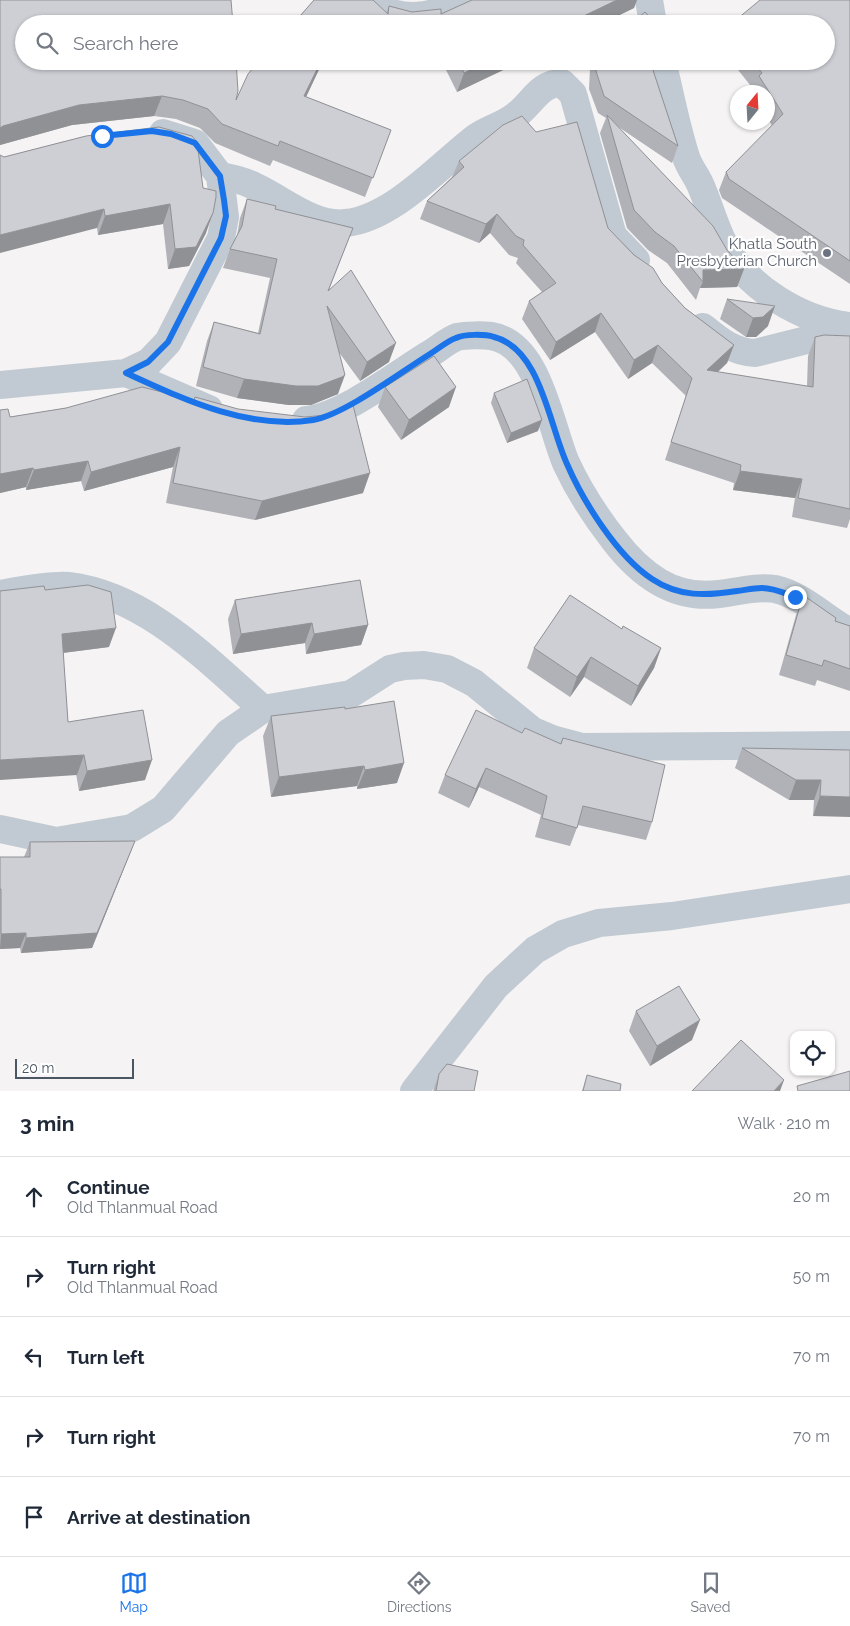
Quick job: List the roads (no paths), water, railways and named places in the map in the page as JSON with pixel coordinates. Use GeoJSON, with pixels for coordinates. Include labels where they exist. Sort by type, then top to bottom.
{"type":"FeatureCollection","features":[{"type":"Feature","properties":{"kind":"street"},"geometry":{"type":"LineString","coordinates":[[365,0],[376,7],[406,15]]}},
{"type":"Feature","properties":{"kind":"street"},"geometry":{"type":"LineString","coordinates":[[432,15],[471,0]]}},
{"type":"Feature","properties":{"kind":"street"},"geometry":{"type":"LineString","coordinates":[[649,0],[652,15]]}},
{"type":"Feature","properties":{"kind":"street"},"geometry":{"type":"LineString","coordinates":[[664,70],[687,158],[700,184],[724,245],[765,291],[789,308],[814,318],[850,327]]}},
{"type":"Feature","properties":{"kind":"street"},"geometry":{"type":"LineString","coordinates":[[220,176],[240,179],[317,220],[333,223],[364,219],[422,184],[476,137],[515,116],[543,88],[552,82],[562,83],[573,94],[613,236],[638,262],[658,276]]}},
{"type":"Feature","properties":{"kind":"street"},"geometry":{"type":"LineString","coordinates":[[0,385],[126,373],[148,362],[168,342],[221,238],[226,216],[220,176],[195,143],[171,134],[152,131],[136,132]]}},
{"type":"Feature","properties":{"kind":"street"},"geometry":{"type":"LineString","coordinates":[[682,309],[717,338],[742,352],[755,353],[850,327]]}},
{"type":"Feature","properties":{"kind":"street"},"geometry":{"type":"LineString","coordinates":[[285,420],[314,420],[339,410],[457,337],[491,336],[509,342],[522,356],[535,376],[567,464],[593,512],[633,563],[645,573],[672,589],[694,595],[762,588],[777,590],[795,597],[850,632]]}},
{"type":"Feature","properties":{"kind":"street"},"geometry":{"type":"LineString","coordinates":[[126,373],[186,401],[233,414]]}},
{"type":"Feature","properties":{"kind":"street"},"geometry":{"type":"LineString","coordinates":[[0,594],[67,586],[102,594],[148,616],[184,640],[263,709]]}},
{"type":"Feature","properties":{"kind":"street"},"geometry":{"type":"LineString","coordinates":[[0,829],[56,841],[132,828],[163,810],[228,733],[263,709],[351,694],[390,669],[424,665],[447,669],[474,683],[532,731],[552,739],[582,747],[850,745]]}},
{"type":"Feature","properties":{"kind":"street"},"geometry":{"type":"LineString","coordinates":[[414,1091],[496,986],[535,950],[563,934],[599,923],[672,916],[850,889]]}},
{"type":"Feature","properties":{"kind":"place","name":"Khatla South Presbyterian Church"},"geometry":{"type":"Point","coordinates":[827,253]}}]}
